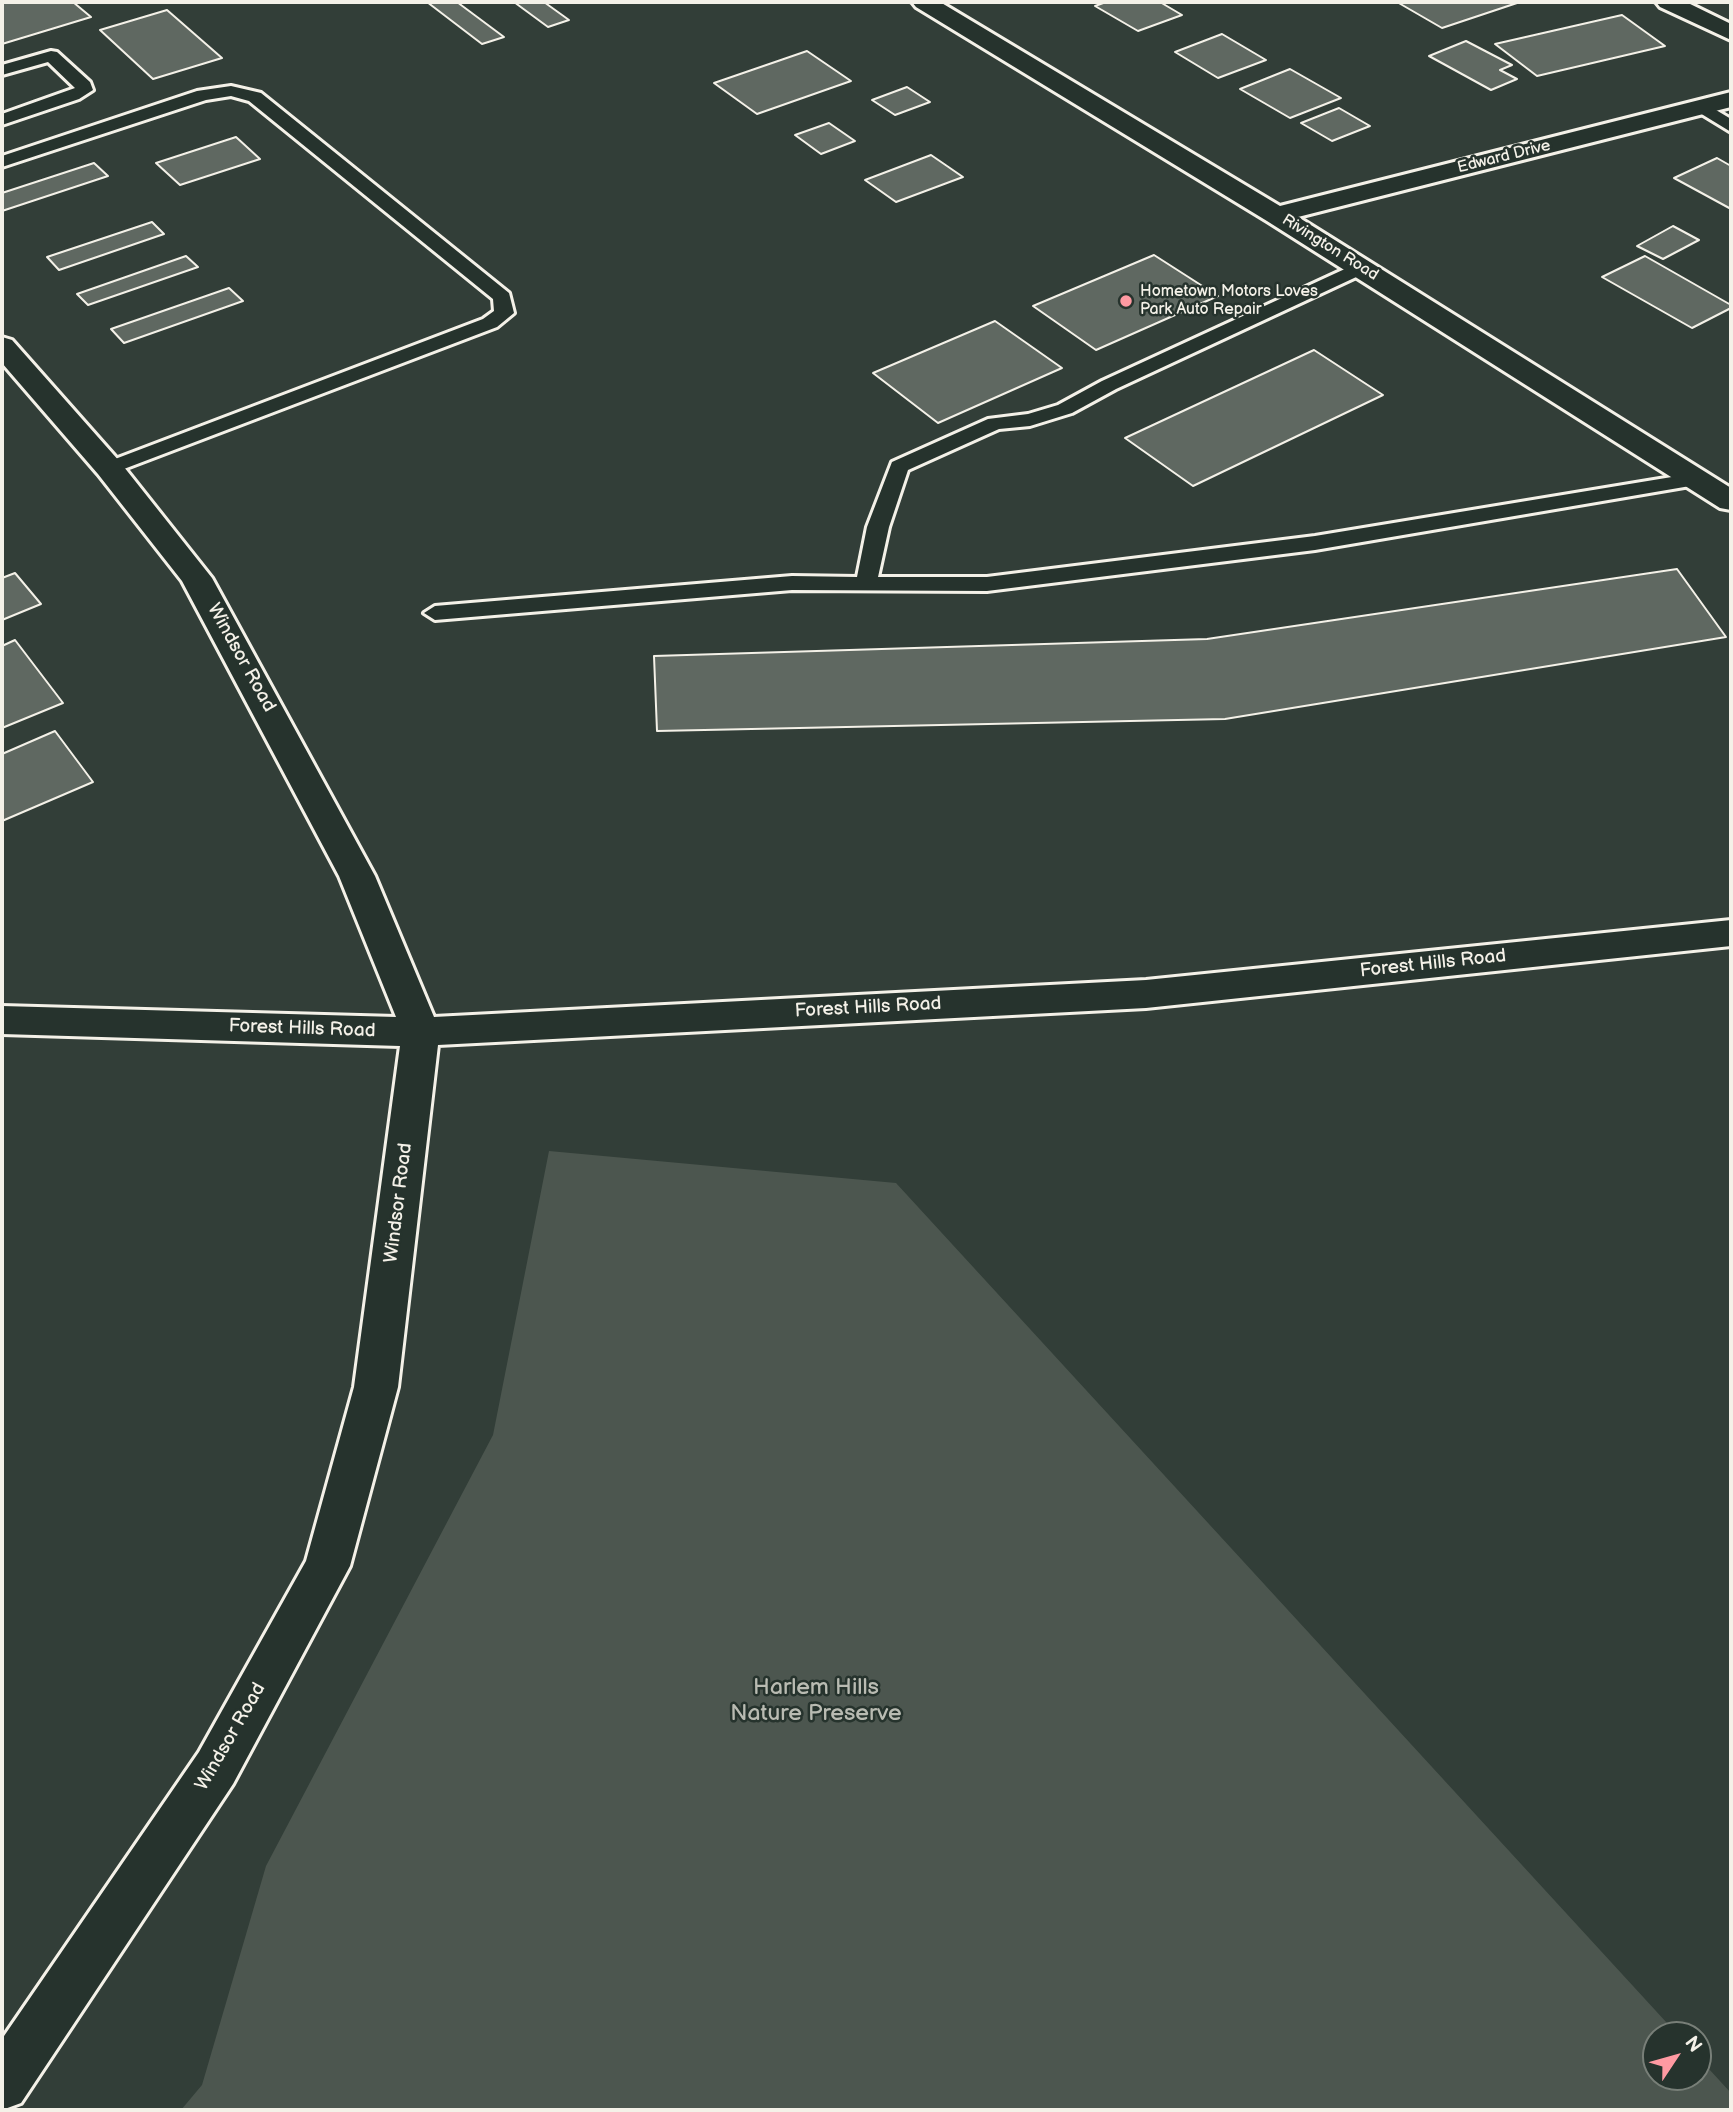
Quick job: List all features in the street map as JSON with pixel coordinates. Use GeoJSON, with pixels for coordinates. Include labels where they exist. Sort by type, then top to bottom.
{"type":"FeatureCollection","features":[{"type":"Feature","properties":{"kind":"street","name":"Rivington Road"},"geometry":{"type":"LineString","coordinates":[[924,2],[1276,215],[1731,501]]}},
{"type":"Feature","properties":{"kind":"street"},"geometry":{"type":"LineString","coordinates":[[1668,2],[1731,33]]}},
{"type":"Feature","properties":{"kind":"street","name":"Edward Drive"},"geometry":{"type":"LineString","coordinates":[[1276,215],[1731,99]]}},
{"type":"Feature","properties":{"kind":"street","name":"Windsor Road"},"geometry":{"type":"LineString","coordinates":[[2,346],[109,468],[196,578],[357,876],[421,1032],[376,1387],[327,1566],[216,1768],[2,2084]]}},
{"type":"Feature","properties":{"kind":"street","name":"Forest Hills Road"},"geometry":{"type":"LineString","coordinates":[[2,1020],[421,1032],[1146,994],[1731,933]]}},
{"type":"Feature","properties":{"kind":"lane"},"geometry":{"type":"LineString","coordinates":[[2,70],[51,56],[84,86],[84,90],[73,95],[2,120]]}},
{"type":"Feature","properties":{"kind":"lane"},"geometry":{"type":"LineString","coordinates":[[2,162],[203,95],[231,90],[255,97],[502,297],[504,313],[490,323],[109,468]]}},
{"type":"Feature","properties":{"kind":"lane"},"geometry":{"type":"LineString","coordinates":[[1701,106],[1731,127]]}},
{"type":"Feature","properties":{"kind":"lane"},"geometry":{"type":"LineString","coordinates":[[866,583],[878,527],[899,466],[995,423],[1030,419],[1065,409],[1110,385],[1360,268]]}},
{"type":"Feature","properties":{"kind":"lane"},"geometry":{"type":"LineString","coordinates":[[435,613],[792,583],[987,583],[1302,545],[1696,479]]}},
{"type":"Feature","properties":{"kind":"green space","name":"Harlem Hills Nature Preserve"},"geometry":{"type":"Polygon","coordinates":[[[549,1151],[896,1183],[1665,2021],[1642,2021],[1642,2091],[1712,2091],[1712,2072],[1731,2093],[1731,2110],[181,2110],[202,2085],[266,1866],[493,1435],[549,1151]]]}},
{"type":"Feature","properties":{"kind":"building"},"geometry":{"type":"Polygon","coordinates":[[[2,2],[73,2],[91,17],[2,44],[2,2]]]}},
{"type":"Feature","properties":{"kind":"building"},"geometry":{"type":"Polygon","coordinates":[[[427,2],[457,2],[504,37],[482,44],[427,2]]]}},
{"type":"Feature","properties":{"kind":"building"},"geometry":{"type":"Polygon","coordinates":[[[514,2],[544,2],[569,20],[548,27],[514,2]]]}},
{"type":"Feature","properties":{"kind":"building"},"geometry":{"type":"Polygon","coordinates":[[[1106,2],[1160,2],[1182,15],[1138,31],[1095,6],[1106,2]]]}},
{"type":"Feature","properties":{"kind":"building"},"geometry":{"type":"Polygon","coordinates":[[[1397,2],[1520,2],[1442,28],[1397,2]]]}},
{"type":"Feature","properties":{"kind":"building"},"geometry":{"type":"Polygon","coordinates":[[[167,10],[222,58],[153,79],[100,30],[167,10]]]}},
{"type":"Feature","properties":{"kind":"building"},"geometry":{"type":"Polygon","coordinates":[[[1622,15],[1665,46],[1537,76],[1495,44],[1622,15]]]}},
{"type":"Feature","properties":{"kind":"building"},"geometry":{"type":"Polygon","coordinates":[[[1222,34],[1266,60],[1218,78],[1175,52],[1222,34]]]}},
{"type":"Feature","properties":{"kind":"building"},"geometry":{"type":"Polygon","coordinates":[[[1466,41],[1512,65],[1500,70],[1517,79],[1491,90],[1429,56],[1466,41]]]}},
{"type":"Feature","properties":{"kind":"building"},"geometry":{"type":"Polygon","coordinates":[[[807,51],[851,81],[757,114],[714,83],[807,51]]]}},
{"type":"Feature","properties":{"kind":"building"},"geometry":{"type":"Polygon","coordinates":[[[1290,69],[1341,98],[1290,118],[1240,89],[1290,69]]]}},
{"type":"Feature","properties":{"kind":"building"},"geometry":{"type":"Polygon","coordinates":[[[907,87],[930,102],[895,115],[872,100],[907,87]]]}},
{"type":"Feature","properties":{"kind":"building"},"geometry":{"type":"Polygon","coordinates":[[[1339,108],[1370,126],[1332,141],[1301,123],[1339,108]]]}},
{"type":"Feature","properties":{"kind":"building"},"geometry":{"type":"Polygon","coordinates":[[[829,123],[855,141],[821,154],[795,135],[829,123]]]}},
{"type":"Feature","properties":{"kind":"building"},"geometry":{"type":"Polygon","coordinates":[[[236,137],[260,159],[180,185],[156,163],[236,137]]]}},
{"type":"Feature","properties":{"kind":"building"},"geometry":{"type":"Polygon","coordinates":[[[931,155],[963,177],[896,202],[865,180],[931,155]]]}},
{"type":"Feature","properties":{"kind":"building"},"geometry":{"type":"Polygon","coordinates":[[[1717,158],[1731,166],[1731,209],[1674,178],[1717,158]]]}},
{"type":"Feature","properties":{"kind":"building"},"geometry":{"type":"Polygon","coordinates":[[[94,163],[108,176],[2,211],[2,193],[94,163]]]}},
{"type":"Feature","properties":{"kind":"building"},"geometry":{"type":"Polygon","coordinates":[[[152,222],[164,234],[59,270],[47,257],[152,222]]]}},
{"type":"Feature","properties":{"kind":"building"},"geometry":{"type":"Polygon","coordinates":[[[1673,226],[1699,240],[1663,259],[1637,246],[1673,226]]]}},
{"type":"Feature","properties":{"kind":"building","name":"Hometown Motors Loves Park Auto Repair"},"geometry":{"type":"Polygon","coordinates":[[[1154,255],[1218,296],[1096,350],[1033,306],[1154,255]]]}},
{"type":"Feature","properties":{"kind":"building"},"geometry":{"type":"Polygon","coordinates":[[[186,256],[198,267],[88,305],[77,294],[186,256]]]}},
{"type":"Feature","properties":{"kind":"building"},"geometry":{"type":"Polygon","coordinates":[[[1645,256],[1731,305],[1731,308],[1692,328],[1602,277],[1645,256]]]}},
{"type":"Feature","properties":{"kind":"building"},"geometry":{"type":"Polygon","coordinates":[[[229,288],[243,301],[124,343],[111,329],[229,288]]]}},
{"type":"Feature","properties":{"kind":"building"},"geometry":{"type":"Polygon","coordinates":[[[995,321],[1062,368],[938,423],[873,373],[995,321]]]}},
{"type":"Feature","properties":{"kind":"building"},"geometry":{"type":"Polygon","coordinates":[[[1314,350],[1383,395],[1193,486],[1125,438],[1314,350]]]}},
{"type":"Feature","properties":{"kind":"building"},"geometry":{"type":"Polygon","coordinates":[[[1677,569],[1726,637],[1225,719],[657,731],[654,656],[1207,639],[1677,569]]]}},
{"type":"Feature","properties":{"kind":"building"},"geometry":{"type":"Polygon","coordinates":[[[15,573],[41,604],[2,620],[2,578],[15,573]]]}},
{"type":"Feature","properties":{"kind":"building"},"geometry":{"type":"Polygon","coordinates":[[[15,640],[63,703],[2,728],[2,646],[15,640]]]}},
{"type":"Feature","properties":{"kind":"building"},"geometry":{"type":"Polygon","coordinates":[[[55,731],[93,782],[2,821],[2,754],[55,731]]]}},
{"type":"Feature","properties":{"kind":"place","name":"Hometown Motors Loves Park Auto Repair"},"geometry":{"type":"Point","coordinates":[1126,301]}}]}
